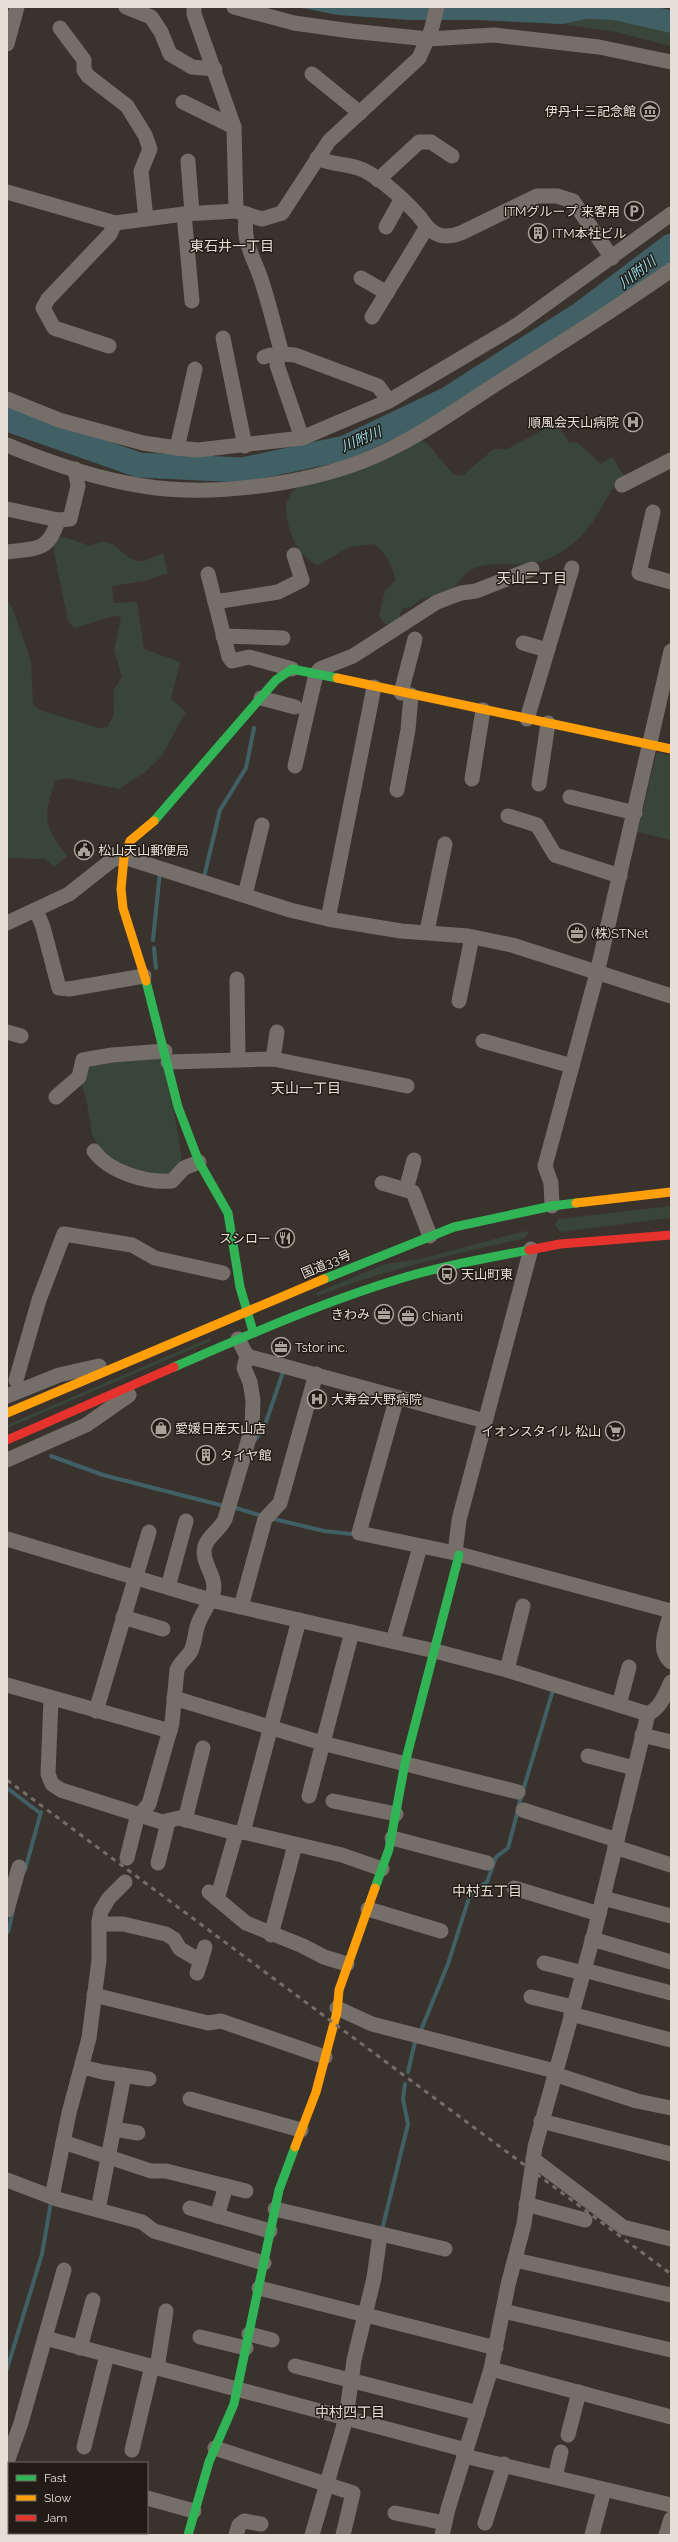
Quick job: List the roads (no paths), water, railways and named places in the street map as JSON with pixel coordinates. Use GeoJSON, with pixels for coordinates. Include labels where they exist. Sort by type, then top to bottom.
{"type":"FeatureCollection","features":[{"type":"Feature","properties":{"kind":"main road"},"geometry":{"type":"LineString","coordinates":[[253,1333],[240,1287],[228,1213],[199,1162],[178,1107],[152,998],[123,908],[124,857],[130,841],[159,817],[276,680],[292,669],[406,694],[671,748]]}},
{"type":"Feature","properties":{"kind":"main road","name":"国道33号"},"geometry":{"type":"LineString","coordinates":[[7,1413],[73,1387],[379,1255],[454,1227],[552,1206],[671,1192]]}},
{"type":"Feature","properties":{"kind":"main road"},"geometry":{"type":"LineString","coordinates":[[7,1440],[82,1409],[160,1372],[253,1333],[399,1279],[466,1262],[560,1244],[671,1235]]}},
{"type":"Feature","properties":{"kind":"main road"},"geometry":{"type":"LineString","coordinates":[[188,2535],[194,2510],[215,2448],[234,2404],[278,2190],[316,2092],[337,2008],[339,1990],[392,1838],[405,1763],[435,1651],[457,1554]]}},
{"type":"Feature","properties":{"kind":"street"},"geometry":{"type":"LineString","coordinates":[[7,44],[17,7]]}},
{"type":"Feature","properties":{"kind":"street"},"geometry":{"type":"LineString","coordinates":[[126,7],[151,17],[161,32],[170,54],[192,67],[215,69]]}},
{"type":"Feature","properties":{"kind":"street"},"geometry":{"type":"LineString","coordinates":[[194,7],[194,14],[215,69],[234,126],[242,212],[248,249],[261,279],[277,365],[302,438]]}},
{"type":"Feature","properties":{"kind":"street"},"geometry":{"type":"LineString","coordinates":[[234,7],[294,23],[429,35],[494,35],[599,47],[671,62]]}},
{"type":"Feature","properties":{"kind":"street"},"geometry":{"type":"LineString","coordinates":[[7,192],[114,223],[188,213],[242,212],[262,219],[282,213],[329,141],[410,68],[419,58],[429,35],[437,7]]}},
{"type":"Feature","properties":{"kind":"street"},"geometry":{"type":"LineString","coordinates":[[60,28],[84,60],[84,70],[88,76],[127,106],[145,135],[150,149],[141,171],[146,219]]}},
{"type":"Feature","properties":{"kind":"street"},"geometry":{"type":"LineString","coordinates":[[312,74],[360,113]]}},
{"type":"Feature","properties":{"kind":"street"},"geometry":{"type":"LineString","coordinates":[[183,102],[234,126]]}},
{"type":"Feature","properties":{"kind":"street"},"geometry":{"type":"LineString","coordinates":[[378,180],[419,142],[431,142],[452,156]]}},
{"type":"Feature","properties":{"kind":"street"},"geometry":{"type":"LineString","coordinates":[[317,158],[342,166],[356,166],[378,180],[418,215],[427,228],[435,234],[452,237],[537,196],[557,196],[573,201],[612,258]]}},
{"type":"Feature","properties":{"kind":"street"},"geometry":{"type":"LineString","coordinates":[[188,161],[188,213],[192,301]]}},
{"type":"Feature","properties":{"kind":"street"},"geometry":{"type":"LineString","coordinates":[[386,227],[401,200]]}},
{"type":"Feature","properties":{"kind":"street"},"geometry":{"type":"LineString","coordinates":[[7,399],[66,422],[136,441],[177,448],[198,450],[245,446],[302,438],[389,401],[517,325],[671,214]]}},
{"type":"Feature","properties":{"kind":"street"},"geometry":{"type":"LineString","coordinates":[[109,346],[54,328],[43,308],[48,299],[110,234],[114,223]]}},
{"type":"Feature","properties":{"kind":"street"},"geometry":{"type":"LineString","coordinates":[[372,317],[427,228]]}},
{"type":"Feature","properties":{"kind":"street"},"geometry":{"type":"LineString","coordinates":[[7,444],[75,469],[122,482],[167,489],[227,488],[275,484],[310,478],[364,460],[421,434],[594,323],[671,270]]}},
{"type":"Feature","properties":{"kind":"street"},"geometry":{"type":"LineString","coordinates":[[361,278],[387,293]]}},
{"type":"Feature","properties":{"kind":"street"},"geometry":{"type":"LineString","coordinates":[[223,338],[245,446]]}},
{"type":"Feature","properties":{"kind":"street"},"geometry":{"type":"LineString","coordinates":[[275,356],[295,355],[378,386],[389,401]]}},
{"type":"Feature","properties":{"kind":"street"},"geometry":{"type":"LineString","coordinates":[[177,448],[195,369]]}},
{"type":"Feature","properties":{"kind":"street"},"geometry":{"type":"LineString","coordinates":[[622,486],[671,460]]}},
{"type":"Feature","properties":{"kind":"street"},"geometry":{"type":"LineString","coordinates":[[7,509],[58,520],[70,519],[78,486],[75,469]]}},
{"type":"Feature","properties":{"kind":"street"},"geometry":{"type":"LineString","coordinates":[[652,512],[639,574],[671,582]]}},
{"type":"Feature","properties":{"kind":"street"},"geometry":{"type":"LineString","coordinates":[[7,552],[41,548],[54,535],[58,520]]}},
{"type":"Feature","properties":{"kind":"street"},"geometry":{"type":"LineString","coordinates":[[215,602],[278,592],[302,580],[294,555]]}},
{"type":"Feature","properties":{"kind":"street"},"geometry":{"type":"LineString","coordinates":[[527,719],[551,654],[572,568]]}},
{"type":"Feature","properties":{"kind":"street"},"geometry":{"type":"LineString","coordinates":[[295,766],[316,674],[320,669],[353,656],[437,602],[461,593],[476,591],[532,569]]}},
{"type":"Feature","properties":{"kind":"street"},"geometry":{"type":"LineString","coordinates":[[208,574],[229,657],[232,661],[249,657],[292,669]]}},
{"type":"Feature","properties":{"kind":"street"},"geometry":{"type":"LineString","coordinates":[[224,636],[283,638]]}},
{"type":"Feature","properties":{"kind":"street"},"geometry":{"type":"LineString","coordinates":[[397,790],[408,730],[406,694],[415,639]]}},
{"type":"Feature","properties":{"kind":"street"},"geometry":{"type":"LineString","coordinates":[[523,643],[551,654]]}},
{"type":"Feature","properties":{"kind":"street"},"geometry":{"type":"LineString","coordinates":[[552,1206],[551,1183],[545,1166],[597,973],[651,744],[671,651]]}},
{"type":"Feature","properties":{"kind":"street"},"geometry":{"type":"LineString","coordinates":[[328,919],[374,687]]}},
{"type":"Feature","properties":{"kind":"street"},"geometry":{"type":"LineString","coordinates":[[261,698],[295,707]]}},
{"type":"Feature","properties":{"kind":"street"},"geometry":{"type":"LineString","coordinates":[[472,778],[483,710]]}},
{"type":"Feature","properties":{"kind":"street"},"geometry":{"type":"LineString","coordinates":[[539,784],[548,723]]}},
{"type":"Feature","properties":{"kind":"street"},"geometry":{"type":"LineString","coordinates":[[570,797],[635,813]]}},
{"type":"Feature","properties":{"kind":"street"},"geometry":{"type":"LineString","coordinates":[[508,816],[537,825],[555,855],[620,876]]}},
{"type":"Feature","properties":{"kind":"street"},"geometry":{"type":"LineString","coordinates":[[245,895],[262,825]]}},
{"type":"Feature","properties":{"kind":"street"},"geometry":{"type":"LineString","coordinates":[[427,931],[445,844]]}},
{"type":"Feature","properties":{"kind":"street"},"geometry":{"type":"LineString","coordinates":[[7,924],[69,894],[112,860],[124,857],[328,919],[401,931],[427,931],[472,937],[512,945],[671,996]]}},
{"type":"Feature","properties":{"kind":"street"},"geometry":{"type":"LineString","coordinates":[[36,910],[43,927],[59,988],[69,989],[144,976]]}},
{"type":"Feature","properties":{"kind":"street"},"geometry":{"type":"LineString","coordinates":[[459,1001],[472,937]]}},
{"type":"Feature","properties":{"kind":"street"},"geometry":{"type":"LineString","coordinates":[[237,979],[238,1060]]}},
{"type":"Feature","properties":{"kind":"street"},"geometry":{"type":"LineString","coordinates":[[273,1059],[277,1032]]}},
{"type":"Feature","properties":{"kind":"street"},"geometry":{"type":"LineString","coordinates":[[483,1041],[572,1066]]}},
{"type":"Feature","properties":{"kind":"street"},"geometry":{"type":"LineString","coordinates":[[56,1097],[79,1077],[83,1060],[112,1055],[238,1060],[273,1059],[407,1086]]}},
{"type":"Feature","properties":{"kind":"street"},"geometry":{"type":"LineString","coordinates":[[94,1151],[100,1159],[112,1166],[130,1174],[162,1182],[172,1181],[184,1168],[199,1162]]}},
{"type":"Feature","properties":{"kind":"street"},"geometry":{"type":"LineString","coordinates":[[406,1190],[414,1160]]}},
{"type":"Feature","properties":{"kind":"street"},"geometry":{"type":"LineString","coordinates":[[382,1183],[413,1192],[430,1236]]}},
{"type":"Feature","properties":{"kind":"street"},"geometry":{"type":"LineString","coordinates":[[16,1380],[39,1300],[64,1234],[132,1245],[154,1258],[222,1273]]}},
{"type":"Feature","properties":{"kind":"street"},"geometry":{"type":"LineString","coordinates":[[457,1554],[459,1520],[531,1249]]}},
{"type":"Feature","properties":{"kind":"street"},"geometry":{"type":"LineString","coordinates":[[127,1858],[133,1828],[140,1814],[149,1804],[170,1731],[177,1670],[180,1663],[187,1657],[192,1649],[199,1623],[210,1600],[215,1582],[205,1557],[205,1547],[212,1535],[220,1528],[224,1519],[252,1428],[253,1400],[250,1382],[244,1368],[247,1356],[238,1340]]}},
{"type":"Feature","properties":{"kind":"street"},"geometry":{"type":"LineString","coordinates":[[7,1396],[59,1375],[151,1353]]}},
{"type":"Feature","properties":{"kind":"street"},"geometry":{"type":"LineString","coordinates":[[247,1356],[485,1421]]}},
{"type":"Feature","properties":{"kind":"street"},"geometry":{"type":"LineString","coordinates":[[7,1460],[86,1425],[160,1372]]}},
{"type":"Feature","properties":{"kind":"street"},"geometry":{"type":"LineString","coordinates":[[241,1607],[265,1520],[280,1502],[316,1374]]}},
{"type":"Feature","properties":{"kind":"street"},"geometry":{"type":"LineString","coordinates":[[397,1398],[359,1533],[457,1554],[671,1612],[663,1644],[663,1652],[671,1662]]}},
{"type":"Feature","properties":{"kind":"street"},"geometry":{"type":"LineString","coordinates":[[168,1587],[186,1521]]}},
{"type":"Feature","properties":{"kind":"street"},"geometry":{"type":"LineString","coordinates":[[96,1711],[149,1532]]}},
{"type":"Feature","properties":{"kind":"street"},"geometry":{"type":"LineString","coordinates":[[7,1539],[210,1600],[435,1651],[507,1670],[648,1714]]}},
{"type":"Feature","properties":{"kind":"street"},"geometry":{"type":"LineString","coordinates":[[393,1641],[420,1547]]}},
{"type":"Feature","properties":{"kind":"street"},"geometry":{"type":"LineString","coordinates":[[507,1670],[524,1606]]}},
{"type":"Feature","properties":{"kind":"street"},"geometry":{"type":"LineString","coordinates":[[123,1617],[163,1629]]}},
{"type":"Feature","properties":{"kind":"street"},"geometry":{"type":"LineString","coordinates":[[299,1620],[271,1727],[240,1832],[213,1895],[246,1923],[271,1935],[348,1964]]}},
{"type":"Feature","properties":{"kind":"street"},"geometry":{"type":"LineString","coordinates":[[309,1796],[352,1632]]}},
{"type":"Feature","properties":{"kind":"street"},"geometry":{"type":"LineString","coordinates":[[619,1705],[629,1667]]}},
{"type":"Feature","properties":{"kind":"street"},"geometry":{"type":"LineString","coordinates":[[395,2513],[444,2529],[465,2453],[491,2369],[524,2224],[533,2158],[541,2121],[599,1914],[642,1735],[648,1714],[656,1709],[663,1700],[671,1682]]}},
{"type":"Feature","properties":{"kind":"street"},"geometry":{"type":"LineString","coordinates":[[7,1685],[51,1699],[170,1731]]}},
{"type":"Feature","properties":{"kind":"street"},"geometry":{"type":"LineString","coordinates":[[174,1698],[322,1743],[518,1792]]}},
{"type":"Feature","properties":{"kind":"street"},"geometry":{"type":"LineString","coordinates":[[51,1699],[48,1774],[52,1784],[61,1790],[168,1822],[179,1818],[342,1855],[382,1869]]}},
{"type":"Feature","properties":{"kind":"street"},"geometry":{"type":"LineString","coordinates":[[642,1735],[671,1742]]}},
{"type":"Feature","properties":{"kind":"street"},"geometry":{"type":"LineString","coordinates":[[185,1820],[204,1748]]}},
{"type":"Feature","properties":{"kind":"street"},"geometry":{"type":"LineString","coordinates":[[588,1756],[634,1768]]}},
{"type":"Feature","properties":{"kind":"street"},"geometry":{"type":"LineString","coordinates":[[333,1801],[396,1814]]}},
{"type":"Feature","properties":{"kind":"street"},"geometry":{"type":"LineString","coordinates":[[523,1810],[616,1843],[671,1865]]}},
{"type":"Feature","properties":{"kind":"street"},"geometry":{"type":"LineString","coordinates":[[158,1863],[168,1822]]}},
{"type":"Feature","properties":{"kind":"street"},"geometry":{"type":"LineString","coordinates":[[392,1838],[487,1863]]}},
{"type":"Feature","properties":{"kind":"street"},"geometry":{"type":"LineString","coordinates":[[271,1935],[295,1845]]}},
{"type":"Feature","properties":{"kind":"street"},"geometry":{"type":"LineString","coordinates":[[7,1910],[19,1867]]}},
{"type":"Feature","properties":{"kind":"street"},"geometry":{"type":"LineString","coordinates":[[52,2197],[63,2142],[89,2038],[99,1960],[99,1924],[101,1911],[109,1898],[126,1882]]}},
{"type":"Feature","properties":{"kind":"street"},"geometry":{"type":"LineString","coordinates":[[514,1888],[599,1914]]}},
{"type":"Feature","properties":{"kind":"street"},"geometry":{"type":"LineString","coordinates":[[603,1898],[671,1916]]}},
{"type":"Feature","properties":{"kind":"street"},"geometry":{"type":"LineString","coordinates":[[368,1909],[441,1931]]}},
{"type":"Feature","properties":{"kind":"street"},"geometry":{"type":"LineString","coordinates":[[99,1924],[123,1924],[145,1936],[166,1934],[174,1939],[180,1949],[201,1960]]}},
{"type":"Feature","properties":{"kind":"street"},"geometry":{"type":"LineString","coordinates":[[592,1940],[671,1962]]}},
{"type":"Feature","properties":{"kind":"street"},"geometry":{"type":"LineString","coordinates":[[544,1963],[671,1993]]}},
{"type":"Feature","properties":{"kind":"street"},"geometry":{"type":"LineString","coordinates":[[94,1995],[208,2023],[221,2021],[325,2057]]}},
{"type":"Feature","properties":{"kind":"street"},"geometry":{"type":"LineString","coordinates":[[531,1996],[671,2040]]}},
{"type":"Feature","properties":{"kind":"street"},"geometry":{"type":"LineString","coordinates":[[337,2008],[372,2024],[555,2072],[637,2101],[671,2108]]}},
{"type":"Feature","properties":{"kind":"street"},"geometry":{"type":"LineString","coordinates":[[82,2067],[149,2079]]}},
{"type":"Feature","properties":{"kind":"street"},"geometry":{"type":"LineString","coordinates":[[98,2210],[124,2075]]}},
{"type":"Feature","properties":{"kind":"street"},"geometry":{"type":"LineString","coordinates":[[190,2099],[301,2130]]}},
{"type":"Feature","properties":{"kind":"street"},"geometry":{"type":"LineString","coordinates":[[541,2121],[671,2154]]}},
{"type":"Feature","properties":{"kind":"street"},"geometry":{"type":"LineString","coordinates":[[114,2128],[138,2133]]}},
{"type":"Feature","properties":{"kind":"street"},"geometry":{"type":"LineString","coordinates":[[63,2142],[151,2171],[166,2170],[246,2191]]}},
{"type":"Feature","properties":{"kind":"street"},"geometry":{"type":"LineString","coordinates":[[533,2158],[623,2227],[671,2238]]}},
{"type":"Feature","properties":{"kind":"street"},"geometry":{"type":"LineString","coordinates":[[7,2180],[52,2197],[142,2222],[154,2231],[264,2263]]}},
{"type":"Feature","properties":{"kind":"street"},"geometry":{"type":"LineString","coordinates":[[217,2216],[226,2186]]}},
{"type":"Feature","properties":{"kind":"street"},"geometry":{"type":"LineString","coordinates":[[526,2204],[585,2220]]}},
{"type":"Feature","properties":{"kind":"street"},"geometry":{"type":"LineString","coordinates":[[190,2208],[270,2231]]}},
{"type":"Feature","properties":{"kind":"street"},"geometry":{"type":"LineString","coordinates":[[275,2209],[380,2236],[445,2249]]}},
{"type":"Feature","properties":{"kind":"street"},"geometry":{"type":"LineString","coordinates":[[312,2535],[346,2418],[364,2314],[374,2278],[380,2236]]}},
{"type":"Feature","properties":{"kind":"street"},"geometry":{"type":"LineString","coordinates":[[515,2260],[671,2295]]}},
{"type":"Feature","properties":{"kind":"street"},"geometry":{"type":"LineString","coordinates":[[11,2462],[64,2270]]}},
{"type":"Feature","properties":{"kind":"street"},"geometry":{"type":"LineString","coordinates":[[259,2288],[496,2348]]}},
{"type":"Feature","properties":{"kind":"street"},"geometry":{"type":"LineString","coordinates":[[80,2348],[93,2300]]}},
{"type":"Feature","properties":{"kind":"street"},"geometry":{"type":"LineString","coordinates":[[132,2450],[154,2367],[166,2311]]}},
{"type":"Feature","properties":{"kind":"street"},"geometry":{"type":"LineString","coordinates":[[503,2311],[671,2350]]}},
{"type":"Feature","properties":{"kind":"street"},"geometry":{"type":"LineString","coordinates":[[200,2337],[247,2341],[272,2340]]}},
{"type":"Feature","properties":{"kind":"street"},"geometry":{"type":"LineString","coordinates":[[45,2338],[237,2388],[504,2464],[604,2490],[671,2505]]}},
{"type":"Feature","properties":{"kind":"street"},"geometry":{"type":"LineString","coordinates":[[84,2447],[107,2355]]}},
{"type":"Feature","properties":{"kind":"street"},"geometry":{"type":"LineString","coordinates":[[295,2366],[352,2379],[478,2413]]}},
{"type":"Feature","properties":{"kind":"street"},"geometry":{"type":"LineString","coordinates":[[491,2369],[671,2416]]}},
{"type":"Feature","properties":{"kind":"street"},"geometry":{"type":"LineString","coordinates":[[568,2435],[579,2392]]}},
{"type":"Feature","properties":{"kind":"street"},"geometry":{"type":"LineString","coordinates":[[215,2448],[326,2486],[353,2493],[343,2535]]}},
{"type":"Feature","properties":{"kind":"street"},"geometry":{"type":"LineString","coordinates":[[555,2477],[562,2452]]}},
{"type":"Feature","properties":{"kind":"street"},"geometry":{"type":"LineString","coordinates":[[485,2523],[504,2464]]}},
{"type":"Feature","properties":{"kind":"street"},"geometry":{"type":"LineString","coordinates":[[592,2535],[604,2490]]}},
{"type":"Feature","properties":{"kind":"street"},"geometry":{"type":"LineString","coordinates":[[148,2498],[194,2510]]}},
{"type":"Feature","properties":{"kind":"street"},"geometry":{"type":"LineString","coordinates":[[666,2535],[671,2519]]}},
{"type":"Feature","properties":{"kind":"street"},"geometry":{"type":"LineString","coordinates":[[236,2535],[239,2525],[244,2521],[261,2524]]}},
{"type":"Feature","properties":{"kind":"water"},"geometry":{"type":"Polygon","coordinates":[[[297,7],[656,7],[671,10],[671,33],[613,20],[587,19],[562,24],[478,20],[410,20],[338,15],[297,7]]]}},
{"type":"Feature","properties":{"kind":"waterway","name":"川附川"},"geometry":{"type":"LineString","coordinates":[[7,419],[139,465],[242,470],[345,448],[448,399],[581,314],[671,246]]}},
{"type":"Feature","properties":{"kind":"waterway"},"geometry":{"type":"LineString","coordinates":[[202,877],[204,877],[220,810],[246,768],[254,728]]}},
{"type":"Feature","properties":{"kind":"waterway"},"geometry":{"type":"LineString","coordinates":[[153,940],[160,872]]}},
{"type":"Feature","properties":{"kind":"waterway"},"geometry":{"type":"LineString","coordinates":[[154,948],[156,968]]}},
{"type":"Feature","properties":{"kind":"waterway"},"geometry":{"type":"LineString","coordinates":[[255,1440],[264,1428],[284,1369]]}},
{"type":"Feature","properties":{"kind":"waterway"},"geometry":{"type":"LineString","coordinates":[[51,1456],[103,1475],[220,1505]]}},
{"type":"Feature","properties":{"kind":"waterway"},"geometry":{"type":"LineString","coordinates":[[233,1507],[259,1515]]}},
{"type":"Feature","properties":{"kind":"waterway"},"geometry":{"type":"LineString","coordinates":[[274,1519],[324,1531],[352,1534]]}},
{"type":"Feature","properties":{"kind":"waterway"},"geometry":{"type":"LineString","coordinates":[[519,1804],[553,1690]]}},
{"type":"Feature","properties":{"kind":"waterway"},"geometry":{"type":"LineString","coordinates":[[7,1788],[40,1813]]}},
{"type":"Feature","properties":{"kind":"waterway"},"geometry":{"type":"LineString","coordinates":[[469,1898],[474,1891],[487,1882],[496,1857],[508,1848],[518,1810]]}},
{"type":"Feature","properties":{"kind":"waterway"},"geometry":{"type":"LineString","coordinates":[[25,1870],[41,1812]]}},
{"type":"Feature","properties":{"kind":"waterway"},"geometry":{"type":"LineString","coordinates":[[421,2030],[448,1964],[468,1901]]}},
{"type":"Feature","properties":{"kind":"waterway"},"geometry":{"type":"LineString","coordinates":[[8,1932],[13,1911]]}},
{"type":"Feature","properties":{"kind":"waterway"},"geometry":{"type":"LineString","coordinates":[[408,2072],[415,2042]]}},
{"type":"Feature","properties":{"kind":"waterway"},"geometry":{"type":"LineString","coordinates":[[382,2230],[408,2124],[403,2099],[405,2084]]}},
{"type":"Feature","properties":{"kind":"waterway"},"geometry":{"type":"LineString","coordinates":[[7,2369],[42,2254],[51,2202]]}},
{"type":"Feature","properties":{"kind":"railway"},"geometry":{"type":"LineString","coordinates":[[7,1780],[671,2274]]}},
{"type":"Feature","properties":{"kind":"place","name":"伊丹十三記念館"},"geometry":{"type":"Point","coordinates":[650,111]}},
{"type":"Feature","properties":{"kind":"place","name":"ITMグループ 来客用"},"geometry":{"type":"Point","coordinates":[634,211]}},
{"type":"Feature","properties":{"kind":"place","name":"ITM本社ビル"},"geometry":{"type":"Point","coordinates":[538,233]}},
{"type":"Feature","properties":{"kind":"place","name":"順風会天山病院"},"geometry":{"type":"Point","coordinates":[633,422]}},
{"type":"Feature","properties":{"kind":"place","name":"松山天山郵便局"},"geometry":{"type":"Point","coordinates":[84,850]}},
{"type":"Feature","properties":{"kind":"place","name":"(株)STNet"},"geometry":{"type":"Point","coordinates":[577,933]}},
{"type":"Feature","properties":{"kind":"place","name":"スシロー"},"geometry":{"type":"Point","coordinates":[285,1238]}},
{"type":"Feature","properties":{"kind":"place","name":"天山町東"},"geometry":{"type":"Point","coordinates":[447,1274]}},
{"type":"Feature","properties":{"kind":"place","name":"きわみ"},"geometry":{"type":"Point","coordinates":[384,1314]}},
{"type":"Feature","properties":{"kind":"place","name":"Chianti"},"geometry":{"type":"Point","coordinates":[408,1316]}},
{"type":"Feature","properties":{"kind":"place","name":"Tstor inc."},"geometry":{"type":"Point","coordinates":[281,1347]}},
{"type":"Feature","properties":{"kind":"place","name":"大寿会大野病院"},"geometry":{"type":"Point","coordinates":[317,1399]}},
{"type":"Feature","properties":{"kind":"place","name":"愛媛日産天山店"},"geometry":{"type":"Point","coordinates":[161,1428]}},
{"type":"Feature","properties":{"kind":"place","name":"イオンスタイル 松山"},"geometry":{"type":"Point","coordinates":[615,1431]}},
{"type":"Feature","properties":{"kind":"place","name":"タイヤ館"},"geometry":{"type":"Point","coordinates":[206,1455]}},
{"type":"Feature","properties":{"kind":"district","name":"東石井一丁目"},"geometry":{"type":"Point","coordinates":[232,246]}},
{"type":"Feature","properties":{"kind":"district","name":"天山二丁目"},"geometry":{"type":"Point","coordinates":[532,578]}},
{"type":"Feature","properties":{"kind":"district","name":"天山一丁目"},"geometry":{"type":"Point","coordinates":[306,1088]}},
{"type":"Feature","properties":{"kind":"district","name":"中村五丁目"},"geometry":{"type":"Point","coordinates":[487,1891]}},
{"type":"Feature","properties":{"kind":"district","name":"中村四丁目"},"geometry":{"type":"Point","coordinates":[350,2412]}}]}
